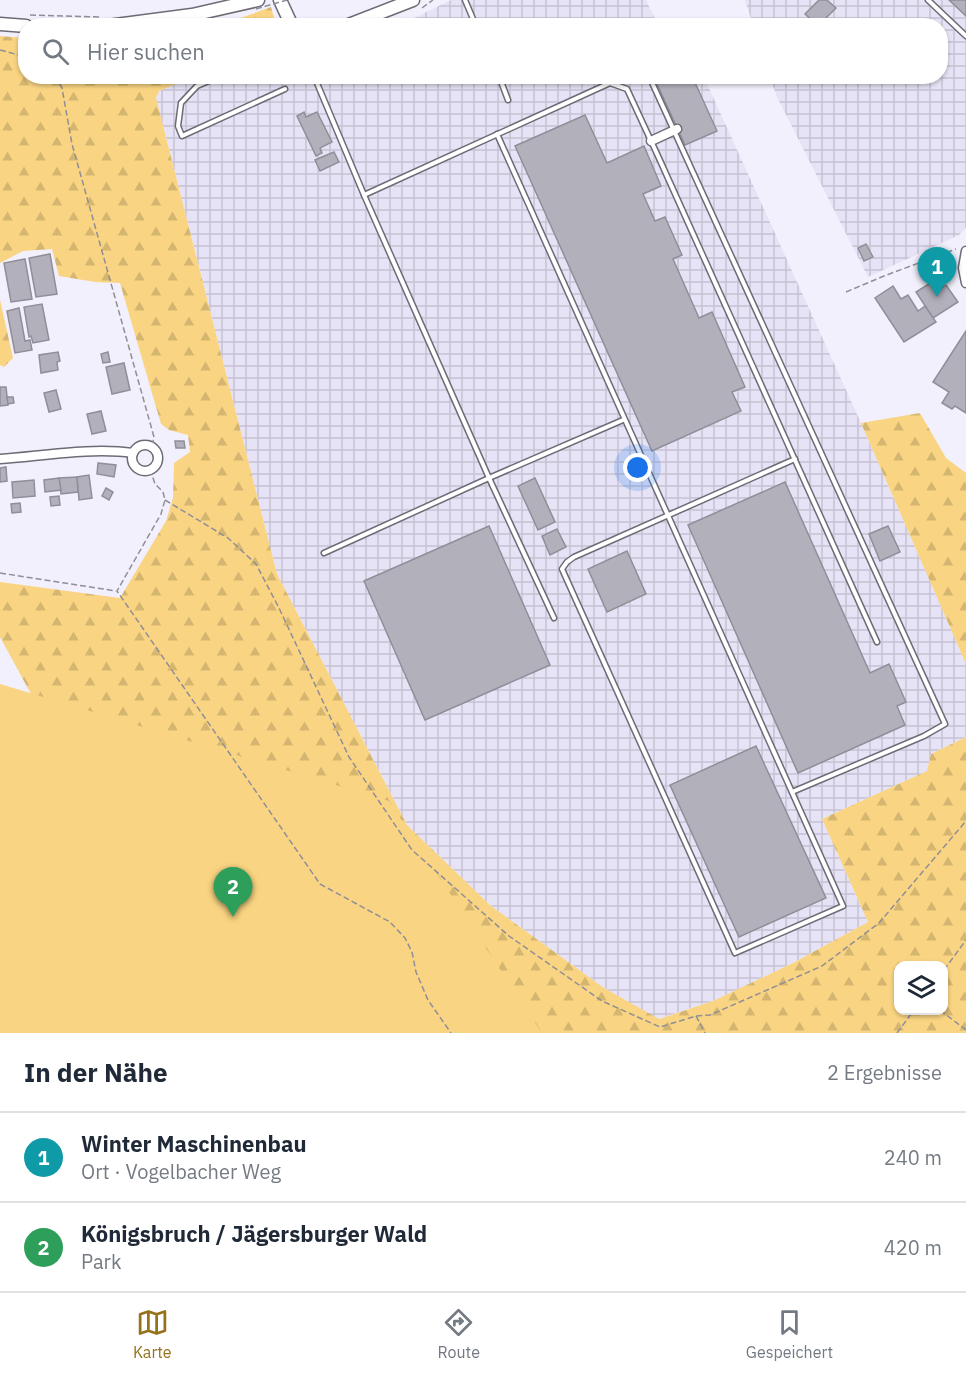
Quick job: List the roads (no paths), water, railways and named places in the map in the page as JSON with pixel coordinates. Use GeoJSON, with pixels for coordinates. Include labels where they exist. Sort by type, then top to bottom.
{"type":"FeatureCollection","features":[{"type":"Feature","properties":{"kind":"street"},"geometry":{"type":"LineString","coordinates":[[280,0],[288,18]]}},
{"type":"Feature","properties":{"kind":"street"},"geometry":{"type":"LineString","coordinates":[[367,18],[413,0]]}},
{"type":"Feature","properties":{"kind":"street"},"geometry":{"type":"LineString","coordinates":[[148,18],[192,15],[256,4]]}},
{"type":"Feature","properties":{"kind":"street"},"geometry":{"type":"LineString","coordinates":[[0,24],[18,21]]}},
{"type":"Feature","properties":{"kind":"street"},"geometry":{"type":"LineString","coordinates":[[651,141],[675,130]]}},
{"type":"Feature","properties":{"kind":"street"},"geometry":{"type":"LineString","coordinates":[[966,251],[963,268],[966,283]]}},
{"type":"Feature","properties":{"kind":"street"},"geometry":{"type":"LineString","coordinates":[[141,446],[152,447],[157,456],[157,462],[145,471],[136,467],[132,458],[133,453],[141,446]]}},
{"type":"Feature","properties":{"kind":"street"},"geometry":{"type":"LineString","coordinates":[[0,459],[117,450],[133,453]]}},
{"type":"Feature","properties":{"kind":"lane"},"geometry":{"type":"LineString","coordinates":[[465,0],[473,18]]}},
{"type":"Feature","properties":{"kind":"lane"},"geometry":{"type":"LineString","coordinates":[[928,0],[947,18]]}},
{"type":"Feature","properties":{"kind":"lane"},"geometry":{"type":"LineString","coordinates":[[948,19],[966,36]]}},
{"type":"Feature","properties":{"kind":"lane"},"geometry":{"type":"LineString","coordinates":[[202,84],[181,103],[178,126],[182,136],[285,89]]}},
{"type":"Feature","properties":{"kind":"lane"},"geometry":{"type":"LineString","coordinates":[[317,84],[489,478],[554,618]]}},
{"type":"Feature","properties":{"kind":"lane"},"geometry":{"type":"LineString","coordinates":[[502,84],[508,100]]}},
{"type":"Feature","properties":{"kind":"lane"},"geometry":{"type":"LineString","coordinates":[[364,195],[608,84]]}},
{"type":"Feature","properties":{"kind":"lane"},"geometry":{"type":"LineString","coordinates":[[613,84],[627,89],[877,642]]}},
{"type":"Feature","properties":{"kind":"lane"},"geometry":{"type":"LineString","coordinates":[[653,84],[945,724],[924,736],[792,792]]}},
{"type":"Feature","properties":{"kind":"lane"},"geometry":{"type":"LineString","coordinates":[[497,134],[623,420],[667,516],[792,792],[843,906],[735,953],[562,569],[574,557],[667,516],[795,459]]}},
{"type":"Feature","properties":{"kind":"lane"},"geometry":{"type":"LineString","coordinates":[[324,553],[623,420]]}},
{"type":"Feature","properties":{"kind":"place","name":"Winter Maschinenbau"},"geometry":{"type":"Point","coordinates":[937,297]}},
{"type":"Feature","properties":{"kind":"place","name":"Königsbruch / Jägersburger Wald"},"geometry":{"type":"Point","coordinates":[233,917]}}]}
